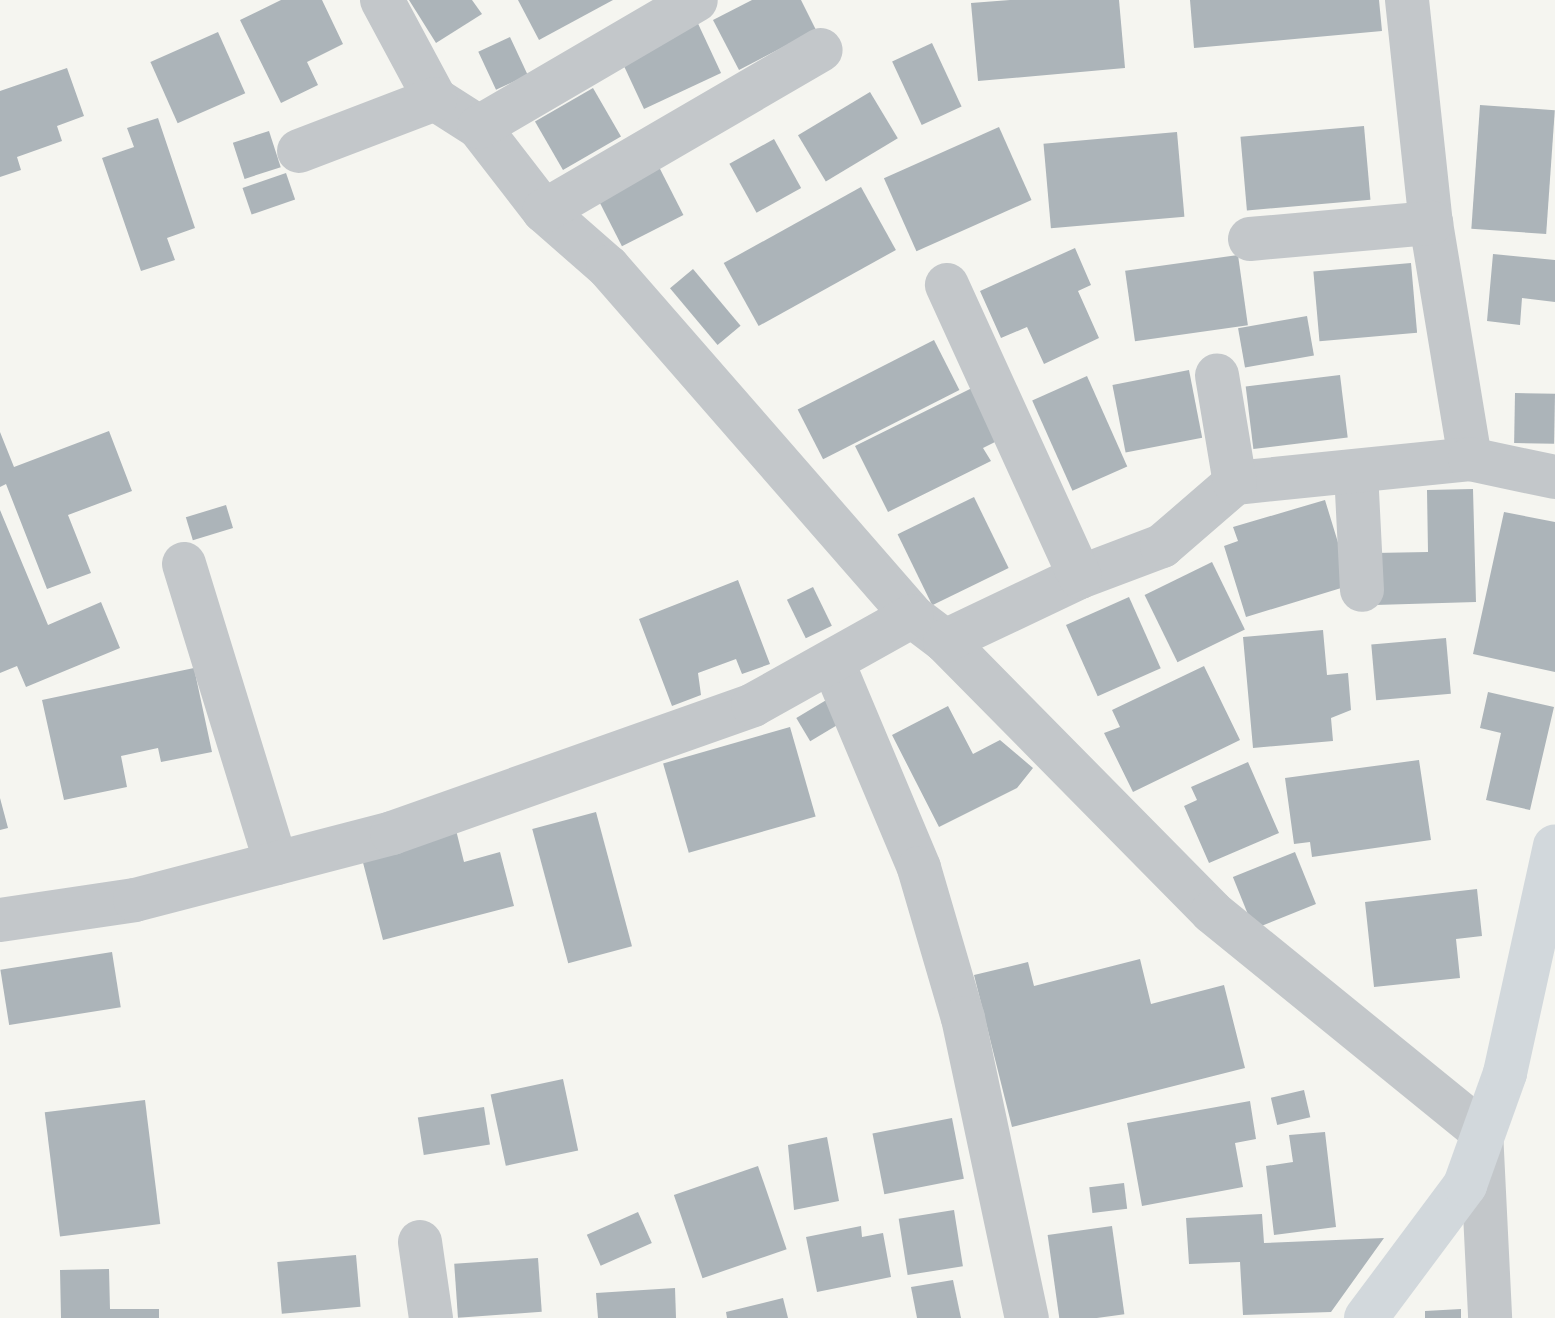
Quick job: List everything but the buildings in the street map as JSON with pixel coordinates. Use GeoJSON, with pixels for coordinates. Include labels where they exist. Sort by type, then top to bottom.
{"type":"FeatureCollection","features":[{"type":"Feature","properties":{"kind":"street"},"geometry":{"type":"LineString","coordinates":[[382,0],[435,99],[479,127],[544,211],[608,267],[928,628],[1212,912],[1481,1131],[1490,1318]]}},
{"type":"Feature","properties":{"kind":"street"},"geometry":{"type":"LineString","coordinates":[[479,127],[696,0]]}},
{"type":"Feature","properties":{"kind":"street"},"geometry":{"type":"LineString","coordinates":[[1407,0],[1431,223],[1470,459]]}},
{"type":"Feature","properties":{"kind":"street"},"geometry":{"type":"LineString","coordinates":[[544,211],[821,50]]}},
{"type":"Feature","properties":{"kind":"street"},"geometry":{"type":"LineString","coordinates":[[299,151],[435,99]]}},
{"type":"Feature","properties":{"kind":"street"},"geometry":{"type":"LineString","coordinates":[[1250,239],[1431,223]]}},
{"type":"Feature","properties":{"kind":"street"},"geometry":{"type":"LineString","coordinates":[[947,285],[1080,577]]}},
{"type":"Feature","properties":{"kind":"street"},"geometry":{"type":"LineString","coordinates":[[1217,375],[1235,483]]}},
{"type":"Feature","properties":{"kind":"street"},"geometry":{"type":"LineString","coordinates":[[0,920],[135,900],[392,833],[753,705],[833,663],[1162,546],[1235,483],[1470,459],[1523,474],[1555,477]]}},
{"type":"Feature","properties":{"kind":"street"},"geometry":{"type":"LineString","coordinates":[[1356,472],[1362,590]]}},
{"type":"Feature","properties":{"kind":"street"},"geometry":{"type":"LineString","coordinates":[[184,564],[276,863]]}},
{"type":"Feature","properties":{"kind":"street"},"geometry":{"type":"LineString","coordinates":[[833,663],[919,868],[963,1018],[1027,1318]]}},
{"type":"Feature","properties":{"kind":"street"},"geometry":{"type":"LineString","coordinates":[[1366,1318],[1465,1185],[1481,1131],[1505,1073],[1555,846]]}},
{"type":"Feature","properties":{"kind":"street"},"geometry":{"type":"LineString","coordinates":[[420,1242],[431,1318]]}}]}
